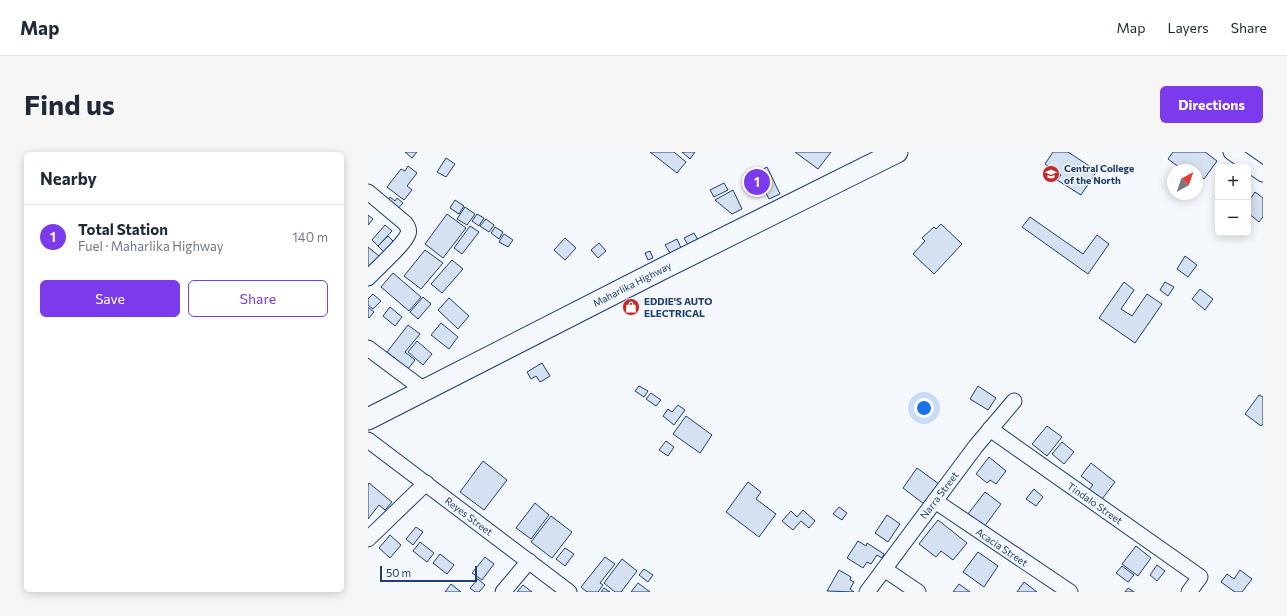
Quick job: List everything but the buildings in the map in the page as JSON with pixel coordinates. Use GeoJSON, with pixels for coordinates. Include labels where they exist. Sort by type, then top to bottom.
{"type":"FeatureCollection","features":[{"type":"Feature","properties":{"kind":"highway","name":"Maharlika Highway"},"geometry":{"type":"LineString","coordinates":[[368,419],[667,266],[897,152]]}},
{"type":"Feature","properties":{"kind":"street"},"geometry":{"type":"LineString","coordinates":[[1232,152],[1263,174]]}},
{"type":"Feature","properties":{"kind":"street"},"geometry":{"type":"LineString","coordinates":[[368,192],[405,223],[409,230],[400,245],[368,278]]}},
{"type":"Feature","properties":{"kind":"street"},"geometry":{"type":"LineString","coordinates":[[368,348],[424,390]]}},
{"type":"Feature","properties":{"kind":"street","name":"Narra Street"},"geometry":{"type":"LineString","coordinates":[[867,592],[990,429],[1014,401]]}},
{"type":"Feature","properties":{"kind":"street","name":"Tindalo Street"},"geometry":{"type":"LineString","coordinates":[[990,429],[1200,577],[1189,592]]}},
{"type":"Feature","properties":{"kind":"street","name":"Reyes Street"},"geometry":{"type":"LineString","coordinates":[[368,440],[569,592]]}},
{"type":"Feature","properties":{"kind":"street"},"geometry":{"type":"LineString","coordinates":[[368,539],[426,483]]}},
{"type":"Feature","properties":{"kind":"street","name":"Acacia Street"},"geometry":{"type":"LineString","coordinates":[[935,501],[1070,592]]}},
{"type":"Feature","properties":{"kind":"street"},"geometry":{"type":"LineString","coordinates":[[503,592],[529,562]]}},
{"type":"Feature","properties":{"kind":"street"},"geometry":{"type":"LineString","coordinates":[[884,569],[918,592]]}},
{"type":"Feature","properties":{"kind":"place","name":"Central College of the North"},"geometry":{"type":"Point","coordinates":[1051,174]}},
{"type":"Feature","properties":{"kind":"place","name":"Total Station"},"geometry":{"type":"Point","coordinates":[757,182]}},
{"type":"Feature","properties":{"kind":"place","name":"EDDIE'S AUTO ELECTRICAL"},"geometry":{"type":"Point","coordinates":[631,307]}}]}
